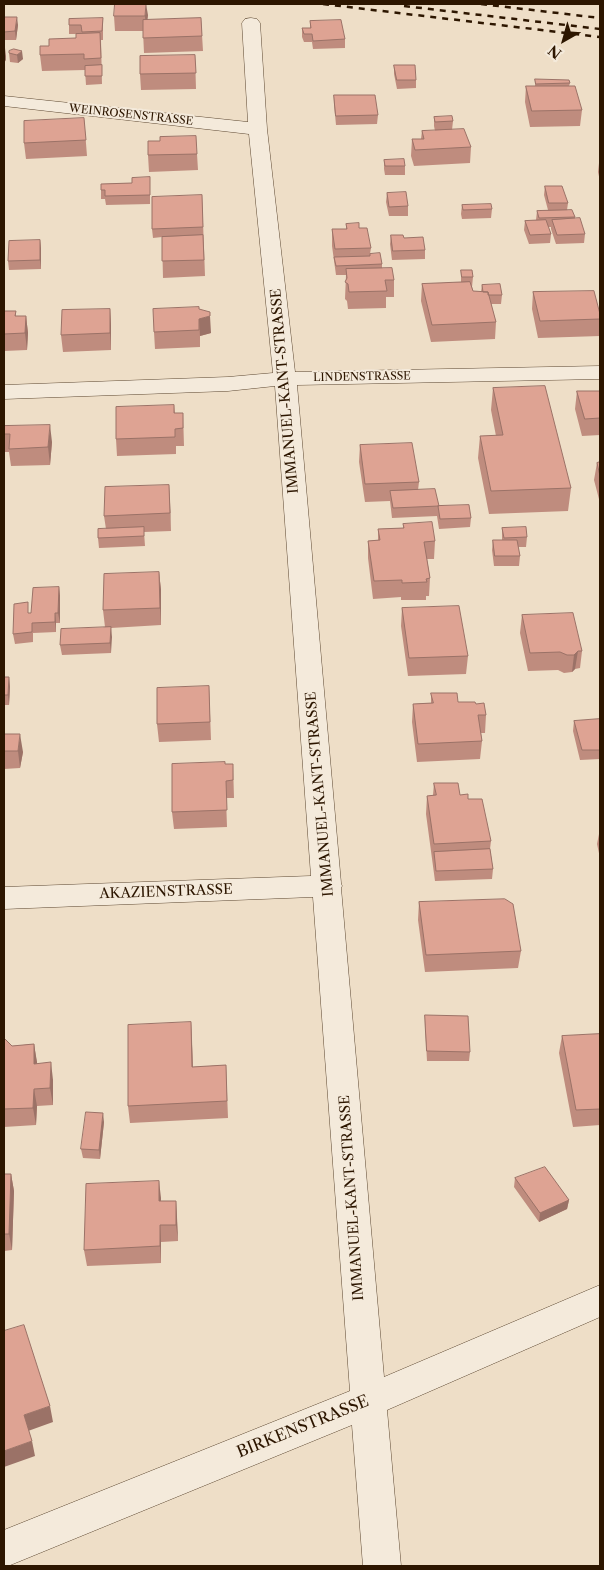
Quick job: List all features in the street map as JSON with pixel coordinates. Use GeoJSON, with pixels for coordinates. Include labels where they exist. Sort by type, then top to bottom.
{"type":"FeatureCollection","features":[{"type":"Feature","properties":{"kind":"street","name":"IMMANUEL-KANT-STRASSE"},"geometry":{"type":"LineString","coordinates":[[251,23],[258,129],[285,379],[328,886],[382,1566]]}},
{"type":"Feature","properties":{"kind":"street","name":"WEINROSENSTRASSE"},"geometry":{"type":"LineString","coordinates":[[4,101],[258,129]]}},
{"type":"Feature","properties":{"kind":"street","name":"LINDENSTRASSE"},"geometry":{"type":"LineString","coordinates":[[4,392],[228,384],[285,379],[600,372]]}},
{"type":"Feature","properties":{"kind":"street","name":"AKAZIENSTRASSE"},"geometry":{"type":"LineString","coordinates":[[4,898],[328,886]]}},
{"type":"Feature","properties":{"kind":"street","name":"BIRKENSTRASSE"},"geometry":{"type":"LineString","coordinates":[[4,1549],[368,1401],[600,1301]]}},
{"type":"Feature","properties":{"kind":"building"},"geometry":{"type":"Polygon","coordinates":[[[115,4],[146,4],[145,16],[114,16],[115,4]]]}},
{"type":"Feature","properties":{"kind":"building"},"geometry":{"type":"Polygon","coordinates":[[[4,17],[17,17],[15,31],[4,32],[4,17]]]}},
{"type":"Feature","properties":{"kind":"building"},"geometry":{"type":"Polygon","coordinates":[[[103,18],[102,31],[82,32],[81,25],[69,25],[69,19],[103,18]]]}},
{"type":"Feature","properties":{"kind":"building"},"geometry":{"type":"Polygon","coordinates":[[[201,18],[202,36],[143,38],[143,20],[201,18]]]}},
{"type":"Feature","properties":{"kind":"building"},"geometry":{"type":"Polygon","coordinates":[[[341,20],[345,39],[313,41],[312,34],[304,34],[302,28],[311,28],[310,21],[341,20]]]}},
{"type":"Feature","properties":{"kind":"building"},"geometry":{"type":"Polygon","coordinates":[[[100,33],[101,58],[84,59],[84,54],[40,55],[40,46],[49,46],[49,39],[76,38],[76,34],[100,33]]]}},
{"type":"Feature","properties":{"kind":"building"},"geometry":{"type":"Polygon","coordinates":[[[14,49],[22,51],[17,55],[9,53],[9,51],[14,49]]]}},
{"type":"Feature","properties":{"kind":"building"},"geometry":{"type":"Polygon","coordinates":[[[195,55],[196,73],[140,74],[140,56],[195,55]]]}},
{"type":"Feature","properties":{"kind":"building"},"geometry":{"type":"Polygon","coordinates":[[[102,65],[102,76],[85,76],[85,66],[102,65]]]}},
{"type":"Feature","properties":{"kind":"building"},"geometry":{"type":"Polygon","coordinates":[[[394,65],[415,65],[416,80],[397,80],[394,65]]]}},
{"type":"Feature","properties":{"kind":"building"},"geometry":{"type":"Polygon","coordinates":[[[535,79],[569,80],[570,83],[536,84],[535,79]]]}},
{"type":"Feature","properties":{"kind":"building"},"geometry":{"type":"Polygon","coordinates":[[[526,86],[575,86],[582,110],[532,111],[526,86]]]}},
{"type":"Feature","properties":{"kind":"building"},"geometry":{"type":"Polygon","coordinates":[[[334,95],[375,95],[378,115],[336,116],[334,95]]]}},
{"type":"Feature","properties":{"kind":"building"},"geometry":{"type":"Polygon","coordinates":[[[452,116],[453,121],[435,122],[434,117],[452,116]]]}},
{"type":"Feature","properties":{"kind":"building"},"geometry":{"type":"Polygon","coordinates":[[[84,118],[86,140],[24,143],[24,121],[84,118]]]}},
{"type":"Feature","properties":{"kind":"building"},"geometry":{"type":"Polygon","coordinates":[[[464,129],[471,147],[415,150],[412,139],[424,139],[422,131],[464,129]]]}},
{"type":"Feature","properties":{"kind":"building"},"geometry":{"type":"Polygon","coordinates":[[[196,136],[197,154],[148,155],[148,141],[160,141],[160,137],[196,136]]]}},
{"type":"Feature","properties":{"kind":"building"},"geometry":{"type":"Polygon","coordinates":[[[404,159],[405,166],[385,166],[384,160],[404,159]]]}},
{"type":"Feature","properties":{"kind":"building"},"geometry":{"type":"Polygon","coordinates":[[[150,177],[150,195],[105,196],[105,190],[101,190],[101,184],[132,183],[132,178],[150,177]]]}},
{"type":"Feature","properties":{"kind":"building"},"geometry":{"type":"Polygon","coordinates":[[[545,186],[562,186],[568,203],[549,203],[545,186]]]}},
{"type":"Feature","properties":{"kind":"building"},"geometry":{"type":"Polygon","coordinates":[[[406,192],[408,206],[389,207],[387,193],[406,192]]]}},
{"type":"Feature","properties":{"kind":"building"},"geometry":{"type":"Polygon","coordinates":[[[202,195],[203,227],[152,229],[152,197],[202,195]]]}},
{"type":"Feature","properties":{"kind":"building"},"geometry":{"type":"Polygon","coordinates":[[[491,204],[492,209],[463,210],[462,205],[491,204]]]}},
{"type":"Feature","properties":{"kind":"building"},"geometry":{"type":"Polygon","coordinates":[[[572,210],[575,217],[539,218],[537,211],[572,210]]]}},
{"type":"Feature","properties":{"kind":"building"},"geometry":{"type":"Polygon","coordinates":[[[580,218],[585,234],[557,235],[552,220],[580,218]]]}},
{"type":"Feature","properties":{"kind":"building"},"geometry":{"type":"Polygon","coordinates":[[[546,220],[551,234],[530,235],[525,221],[546,220]]]}},
{"type":"Feature","properties":{"kind":"building"},"geometry":{"type":"Polygon","coordinates":[[[359,223],[359,228],[367,228],[371,248],[335,249],[332,229],[347,229],[346,224],[359,223]]]}},
{"type":"Feature","properties":{"kind":"building"},"geometry":{"type":"Polygon","coordinates":[[[203,235],[204,260],[162,261],[162,237],[203,235]]]}},
{"type":"Feature","properties":{"kind":"building"},"geometry":{"type":"Polygon","coordinates":[[[391,235],[403,235],[404,238],[423,237],[425,250],[393,251],[391,235]]]}},
{"type":"Feature","properties":{"kind":"building"},"geometry":{"type":"Polygon","coordinates":[[[40,240],[40,260],[8,261],[9,241],[40,240]]]}},
{"type":"Feature","properties":{"kind":"building"},"geometry":{"type":"Polygon","coordinates":[[[380,253],[382,264],[336,266],[334,257],[370,256],[370,254],[380,253]]]}},
{"type":"Feature","properties":{"kind":"building"},"geometry":{"type":"Polygon","coordinates":[[[392,268],[394,280],[385,280],[387,291],[349,292],[348,284],[345,282],[347,278],[346,269],[392,268]]]}},
{"type":"Feature","properties":{"kind":"building"},"geometry":{"type":"Polygon","coordinates":[[[461,270],[472,270],[473,277],[462,277],[461,270]]]}},
{"type":"Feature","properties":{"kind":"building"},"geometry":{"type":"Polygon","coordinates":[[[470,282],[473,291],[488,292],[496,322],[432,325],[422,284],[470,282]]]}},
{"type":"Feature","properties":{"kind":"building"},"geometry":{"type":"Polygon","coordinates":[[[500,284],[502,295],[488,295],[488,292],[483,292],[482,285],[500,284]]]}},
{"type":"Feature","properties":{"kind":"building"},"geometry":{"type":"Polygon","coordinates":[[[594,291],[600,319],[540,321],[533,292],[594,291]]]}},
{"type":"Feature","properties":{"kind":"building"},"geometry":{"type":"Polygon","coordinates":[[[199,307],[199,309],[210,312],[210,316],[199,319],[199,330],[154,332],[153,309],[199,307]]]}},
{"type":"Feature","properties":{"kind":"building"},"geometry":{"type":"Polygon","coordinates":[[[110,309],[110,333],[61,335],[62,310],[110,309]]]}},
{"type":"Feature","properties":{"kind":"building"},"geometry":{"type":"Polygon","coordinates":[[[4,311],[16,311],[15,316],[26,316],[25,333],[4,334],[4,311]]]}},
{"type":"Feature","properties":{"kind":"building"},"geometry":{"type":"Polygon","coordinates":[[[545,386],[571,488],[491,491],[480,436],[503,435],[493,388],[545,386]]]}},
{"type":"Feature","properties":{"kind":"building"},"geometry":{"type":"Polygon","coordinates":[[[577,391],[600,391],[600,418],[585,419],[577,391]]]}},
{"type":"Feature","properties":{"kind":"building"},"geometry":{"type":"Polygon","coordinates":[[[174,405],[174,413],[183,413],[183,428],[175,429],[175,437],[116,439],[116,407],[174,405]]]}},
{"type":"Feature","properties":{"kind":"building"},"geometry":{"type":"Polygon","coordinates":[[[50,425],[48,447],[9,449],[10,434],[4,434],[4,426],[50,425]]]}},
{"type":"Feature","properties":{"kind":"building"},"geometry":{"type":"Polygon","coordinates":[[[412,443],[419,482],[365,484],[360,445],[412,443]]]}},
{"type":"Feature","properties":{"kind":"building"},"geometry":{"type":"Polygon","coordinates":[[[600,462],[600,476],[597,463],[600,462]]]}},
{"type":"Feature","properties":{"kind":"building"},"geometry":{"type":"Polygon","coordinates":[[[169,485],[170,513],[104,516],[105,487],[169,485]]]}},
{"type":"Feature","properties":{"kind":"building"},"geometry":{"type":"Polygon","coordinates":[[[435,489],[439,506],[393,508],[390,491],[435,489]]]}},
{"type":"Feature","properties":{"kind":"building"},"geometry":{"type":"Polygon","coordinates":[[[469,505],[471,518],[440,519],[438,506],[469,505]]]}},
{"type":"Feature","properties":{"kind":"building"},"geometry":{"type":"Polygon","coordinates":[[[432,522],[435,541],[424,542],[430,578],[426,579],[427,582],[402,583],[402,580],[374,581],[368,541],[380,540],[378,529],[404,528],[403,524],[432,522]]]}},
{"type":"Feature","properties":{"kind":"building"},"geometry":{"type":"Polygon","coordinates":[[[144,527],[144,536],[98,538],[98,529],[144,527]]]}},
{"type":"Feature","properties":{"kind":"building"},"geometry":{"type":"Polygon","coordinates":[[[526,527],[527,537],[504,538],[502,528],[526,527]]]}},
{"type":"Feature","properties":{"kind":"building"},"geometry":{"type":"Polygon","coordinates":[[[493,540],[517,540],[520,556],[495,556],[493,540]]]}},
{"type":"Feature","properties":{"kind":"building"},"geometry":{"type":"Polygon","coordinates":[[[159,572],[160,608],[103,610],[104,574],[159,572]]]}},
{"type":"Feature","properties":{"kind":"building"},"geometry":{"type":"Polygon","coordinates":[[[59,587],[58,613],[55,613],[55,622],[32,623],[32,632],[13,634],[14,604],[28,602],[28,613],[31,613],[33,588],[59,587]]]}},
{"type":"Feature","properties":{"kind":"building"},"geometry":{"type":"Polygon","coordinates":[[[459,606],[468,656],[409,658],[402,608],[459,606]]]}},
{"type":"Feature","properties":{"kind":"building"},"geometry":{"type":"Polygon","coordinates":[[[573,613],[582,651],[578,651],[574,655],[560,652],[530,653],[522,615],[573,613]]]}},
{"type":"Feature","properties":{"kind":"building"},"geometry":{"type":"Polygon","coordinates":[[[111,627],[110,643],[60,645],[61,629],[111,627]]]}},
{"type":"Feature","properties":{"kind":"building"},"geometry":{"type":"Polygon","coordinates":[[[4,677],[9,677],[8,695],[4,695],[4,677]]]}},
{"type":"Feature","properties":{"kind":"building"},"geometry":{"type":"Polygon","coordinates":[[[209,686],[210,722],[157,724],[157,688],[209,686]]]}},
{"type":"Feature","properties":{"kind":"building"},"geometry":{"type":"Polygon","coordinates":[[[431,693],[457,693],[458,702],[484,703],[486,715],[478,715],[482,741],[418,744],[413,704],[433,703],[431,693]]]}},
{"type":"Feature","properties":{"kind":"building"},"geometry":{"type":"Polygon","coordinates":[[[600,719],[600,750],[582,750],[574,721],[600,719]]]}},
{"type":"Feature","properties":{"kind":"building"},"geometry":{"type":"Polygon","coordinates":[[[4,734],[20,734],[18,751],[4,751],[4,734]]]}},
{"type":"Feature","properties":{"kind":"building"},"geometry":{"type":"Polygon","coordinates":[[[225,762],[225,764],[233,764],[233,780],[226,781],[227,810],[172,812],[172,764],[225,762]]]}},
{"type":"Feature","properties":{"kind":"building"},"geometry":{"type":"Polygon","coordinates":[[[434,783],[458,783],[460,795],[468,794],[468,799],[482,799],[491,841],[434,844],[427,796],[436,795],[434,783]]]}},
{"type":"Feature","properties":{"kind":"building"},"geometry":{"type":"Polygon","coordinates":[[[490,849],[493,869],[436,871],[434,852],[490,849]]]}},
{"type":"Feature","properties":{"kind":"building"},"geometry":{"type":"Polygon","coordinates":[[[505,899],[513,904],[521,951],[426,955],[419,902],[505,899]]]}},
{"type":"Feature","properties":{"kind":"building"},"geometry":{"type":"Polygon","coordinates":[[[425,1015],[468,1016],[470,1052],[427,1051],[425,1015]]]}},
{"type":"Feature","properties":{"kind":"building"},"geometry":{"type":"Polygon","coordinates":[[[191,1022],[192,1067],[226,1065],[227,1101],[128,1106],[128,1025],[191,1022]]]}},
{"type":"Feature","properties":{"kind":"building"},"geometry":{"type":"Polygon","coordinates":[[[600,1034],[600,1109],[576,1110],[562,1036],[600,1034]]]}},
{"type":"Feature","properties":{"kind":"building"},"geometry":{"type":"Polygon","coordinates":[[[4,1039],[12,1046],[34,1044],[34,1064],[51,1062],[50,1088],[34,1089],[33,1108],[4,1109],[4,1039]]]}},
{"type":"Feature","properties":{"kind":"building"},"geometry":{"type":"Polygon","coordinates":[[[86,1112],[103,1113],[99,1150],[81,1149],[86,1112]]]}},
{"type":"Feature","properties":{"kind":"building"},"geometry":{"type":"Polygon","coordinates":[[[545,1167],[569,1200],[540,1213],[515,1178],[545,1167]]]}},
{"type":"Feature","properties":{"kind":"building"},"geometry":{"type":"Polygon","coordinates":[[[4,1174],[11,1174],[9,1234],[4,1234],[4,1174]]]}},
{"type":"Feature","properties":{"kind":"building"},"geometry":{"type":"Polygon","coordinates":[[[159,1181],[159,1201],[176,1201],[176,1225],[160,1225],[160,1246],[84,1250],[86,1184],[159,1181]]]}},
{"type":"Feature","properties":{"kind":"building"},"geometry":{"type":"Polygon","coordinates":[[[24,1325],[50,1406],[24,1415],[32,1441],[4,1451],[4,1331],[24,1325]]]}},
{"type":"Feature","properties":{"kind":"railway"},"geometry":{"type":"LineString","coordinates":[[323,4],[600,37]]}},
{"type":"Feature","properties":{"kind":"railway"},"geometry":{"type":"LineString","coordinates":[[481,4],[600,18]]}},
{"type":"Feature","properties":{"kind":"railway"},"geometry":{"type":"LineString","coordinates":[[404,6],[600,29]]}}]}
